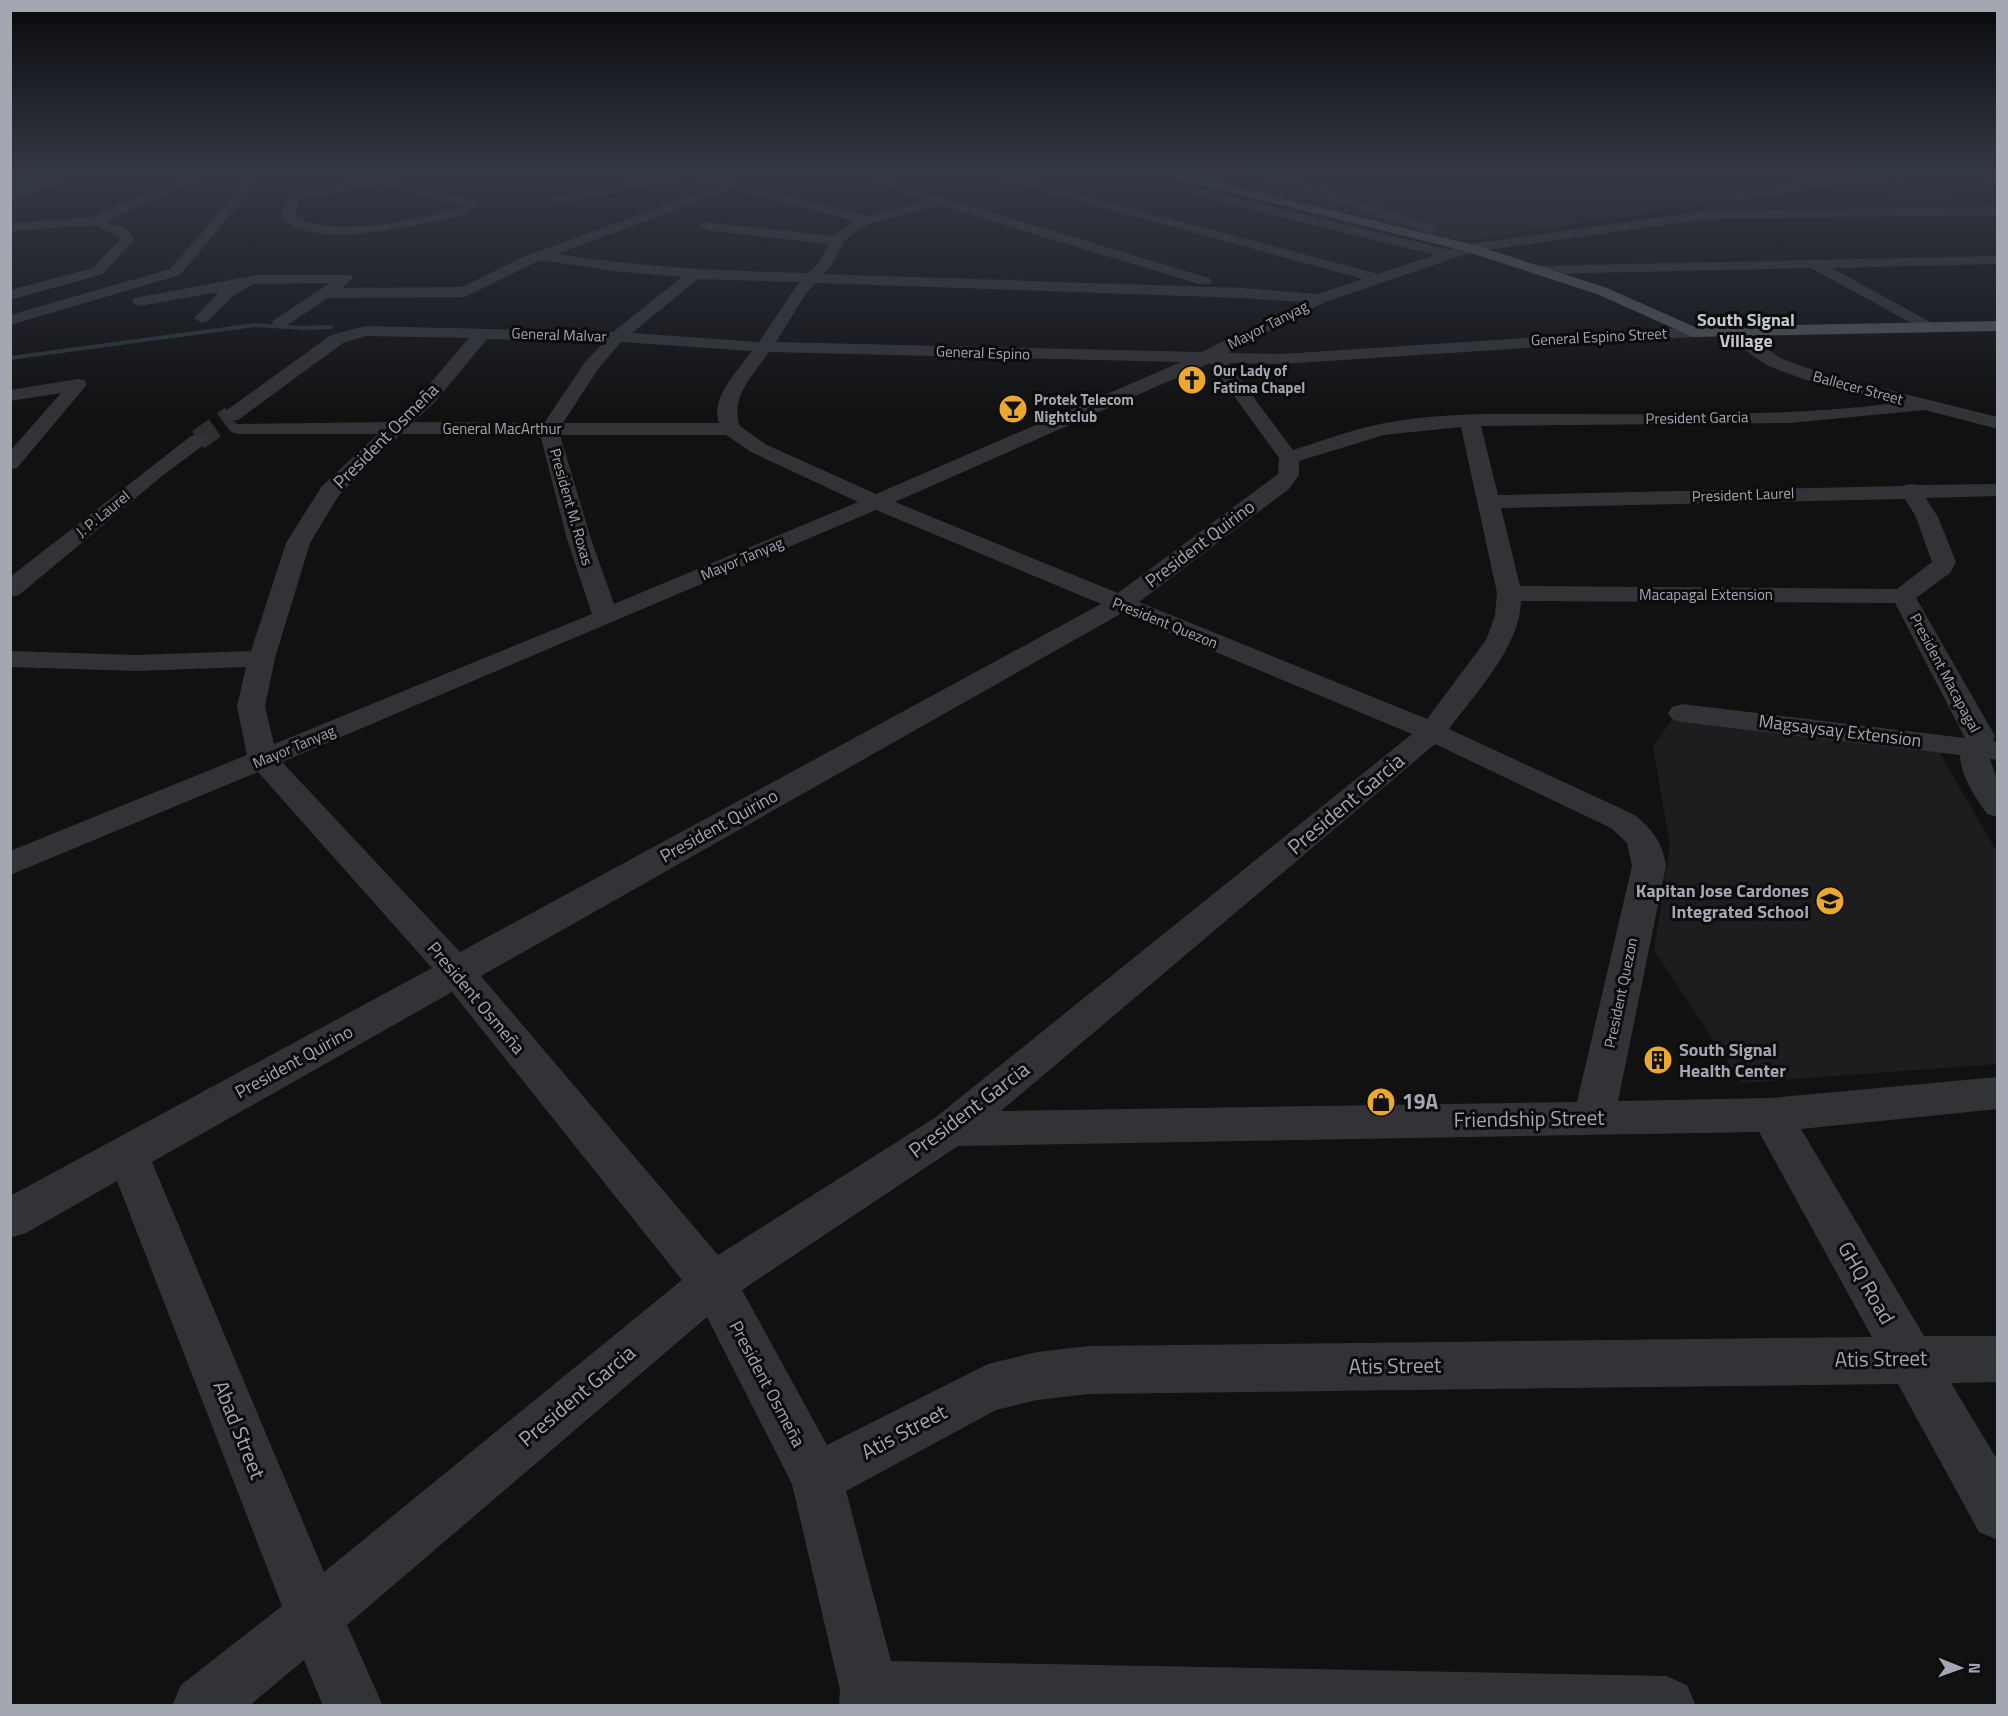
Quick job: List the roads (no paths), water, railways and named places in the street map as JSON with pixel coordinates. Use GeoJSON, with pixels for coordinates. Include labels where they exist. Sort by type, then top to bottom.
{"type":"FeatureCollection","features":[{"type":"Feature","properties":{"kind":"main road"},"geometry":{"type":"LineString","coordinates":[[1481,252],[1621,298],[1694,332]]}},
{"type":"Feature","properties":{"kind":"main road","name":"General Espino Street"},"geometry":{"type":"LineString","coordinates":[[1694,332],[1998,326]]}},
{"type":"Feature","properties":{"kind":"street"},"geometry":{"type":"LineString","coordinates":[[10,295],[76,279],[102,268],[116,252]]}},
{"type":"Feature","properties":{"kind":"street"},"geometry":{"type":"LineString","coordinates":[[10,320],[58,308],[175,272],[192,252]]}},
{"type":"Feature","properties":{"kind":"street"},"geometry":{"type":"LineString","coordinates":[[323,293],[455,294],[474,290],[508,271],[551,252]]}},
{"type":"Feature","properties":{"kind":"street"},"geometry":{"type":"LineString","coordinates":[[730,429],[727,407],[732,392],[801,289],[824,266],[831,252]]}},
{"type":"Feature","properties":{"kind":"street"},"geometry":{"type":"LineString","coordinates":[[1109,252],[1243,293]]}},
{"type":"Feature","properties":{"kind":"street"},"geometry":{"type":"LineString","coordinates":[[1278,252],[1378,279]]}},
{"type":"Feature","properties":{"kind":"street","name":"Mayor Tanyag"},"geometry":{"type":"LineString","coordinates":[[10,864],[606,617],[876,502],[1209,359],[1319,299],[1378,279],[1441,252]]}},
{"type":"Feature","properties":{"kind":"street"},"geometry":{"type":"LineString","coordinates":[[540,256],[613,267],[695,274],[1243,293],[1319,299]]}},
{"type":"Feature","properties":{"kind":"street"},"geometry":{"type":"LineString","coordinates":[[1541,270],[1998,260]]}},
{"type":"Feature","properties":{"kind":"street"},"geometry":{"type":"LineString","coordinates":[[1811,263],[1926,326]]}},
{"type":"Feature","properties":{"kind":"street"},"geometry":{"type":"LineString","coordinates":[[476,271],[508,271]]}},
{"type":"Feature","properties":{"kind":"street","name":"President M. Roxas"},"geometry":{"type":"LineString","coordinates":[[606,617],[579,539],[549,429],[591,366],[616,337],[695,274]]}},
{"type":"Feature","properties":{"kind":"street"},"geometry":{"type":"LineString","coordinates":[[58,308],[92,308],[257,279],[350,275],[280,323]]}},
{"type":"Feature","properties":{"kind":"street"},"geometry":{"type":"LineString","coordinates":[[202,318],[236,284]]}},
{"type":"Feature","properties":{"kind":"street","name":"Ballecer Street"},"geometry":{"type":"LineString","coordinates":[[1729,331],[1774,362],[1818,378],[1998,423]]}},
{"type":"Feature","properties":{"kind":"street","name":"General Malvar"},"geometry":{"type":"LineString","coordinates":[[235,422],[338,339],[354,332],[616,337],[764,347]]}},
{"type":"Feature","properties":{"kind":"street","name":"General Espino Street"},"geometry":{"type":"LineString","coordinates":[[1209,359],[1306,358],[1592,337],[1694,332]]}},
{"type":"Feature","properties":{"kind":"street","name":"President Osmeña"},"geometry":{"type":"LineString","coordinates":[[483,333],[428,398],[330,491],[298,543],[262,658],[251,706],[263,760],[457,972],[713,1283],[817,1479],[869,1698]]}},
{"type":"Feature","properties":{"kind":"street","name":"General Espino"},"geometry":{"type":"LineString","coordinates":[[764,347],[1209,359]]}},
{"type":"Feature","properties":{"kind":"street"},"geometry":{"type":"LineString","coordinates":[[1209,359],[1289,458]]}},
{"type":"Feature","properties":{"kind":"street"},"geometry":{"type":"LineString","coordinates":[[10,396],[78,384],[10,464]]}},
{"type":"Feature","properties":{"kind":"street","name":"President Garcia"},"geometry":{"type":"LineString","coordinates":[[1289,458],[1385,429],[1470,422],[1730,419],[1893,410],[1924,405]]}},
{"type":"Feature","properties":{"kind":"street","name":"General MacArthur"},"geometry":{"type":"LineString","coordinates":[[235,422],[395,429],[730,429]]}},
{"type":"Feature","properties":{"kind":"street","name":"President Garcia"},"geometry":{"type":"LineString","coordinates":[[202,1706],[314,1616],[713,1283],[951,1129],[1432,732],[1499,641],[1508,616],[1509,593],[1470,422]]}},
{"type":"Feature","properties":{"kind":"street","name":"President Quezon"},"geometry":{"type":"LineString","coordinates":[[730,429],[758,448],[876,502],[1432,732],[1622,821],[1638,834],[1648,849],[1649,866],[1594,1118]]}},
{"type":"Feature","properties":{"kind":"street","name":"J. P. Laurel"},"geometry":{"type":"LineString","coordinates":[[10,590],[155,472],[198,440]]}},
{"type":"Feature","properties":{"kind":"street","name":"President Quirino"},"geometry":{"type":"LineString","coordinates":[[10,1219],[1120,604],[1281,484],[1288,475],[1289,458]]}},
{"type":"Feature","properties":{"kind":"street","name":"President Laurel"},"geometry":{"type":"LineString","coordinates":[[1489,502],[1910,490],[1998,490]]}},
{"type":"Feature","properties":{"kind":"street","name":"President Macapagal"},"geometry":{"type":"LineString","coordinates":[[1910,490],[1927,517],[1944,562],[1942,568],[1903,596],[1986,749],[1974,768],[1998,807]]}},
{"type":"Feature","properties":{"kind":"street","name":"Macapagal Extension"},"geometry":{"type":"LineString","coordinates":[[1509,593],[1903,596]]}},
{"type":"Feature","properties":{"kind":"street"},"geometry":{"type":"LineString","coordinates":[[10,659],[122,664],[262,658]]}},
{"type":"Feature","properties":{"kind":"street","name":"Magsaysay Extension"},"geometry":{"type":"LineString","coordinates":[[1682,713],[1986,749]]}},
{"type":"Feature","properties":{"kind":"street","name":"Friendship Street"},"geometry":{"type":"LineString","coordinates":[[951,1129],[1771,1115],[1998,1094]]}},
{"type":"Feature","properties":{"kind":"street","name":"GHQ Road"},"geometry":{"type":"LineString","coordinates":[[1771,1115],[1998,1513]]}},
{"type":"Feature","properties":{"kind":"street","name":"Abad Street"},"geometry":{"type":"LineString","coordinates":[[127,1153],[314,1616],[353,1706]]}},
{"type":"Feature","properties":{"kind":"street","name":"Atis Street"},"geometry":{"type":"LineString","coordinates":[[817,1479],[988,1388],[1037,1376],[1089,1370],[1998,1359]]}},
{"type":"Feature","properties":{"kind":"street"},"geometry":{"type":"LineString","coordinates":[[869,1698],[1666,1706]]}},
{"type":"Feature","properties":{"kind":"waterway"},"geometry":{"type":"LineString","coordinates":[[10,358],[255,325],[331,327]]}},
{"type":"Feature","properties":{"kind":"tunnel"},"geometry":{"type":"LineString","coordinates":[[198,440],[231,416]]}},
{"type":"Feature","properties":{"kind":"place","name":"Our Lady of Fatima Chapel"},"geometry":{"type":"Point","coordinates":[1192,380]}},
{"type":"Feature","properties":{"kind":"place","name":"Protek Telecom Nightclub"},"geometry":{"type":"Point","coordinates":[1013,409]}},
{"type":"Feature","properties":{"kind":"place","name":"Kapitan Jose Cardones Integrated School"},"geometry":{"type":"Point","coordinates":[1830,901]}},
{"type":"Feature","properties":{"kind":"place","name":"South Signal Health Center"},"geometry":{"type":"Point","coordinates":[1658,1060]}},
{"type":"Feature","properties":{"kind":"place","name":"19A"},"geometry":{"type":"Point","coordinates":[1381,1102]}},
{"type":"Feature","properties":{"kind":"district","name":"South Signal Village"},"geometry":{"type":"Point","coordinates":[1746,330]}}]}
